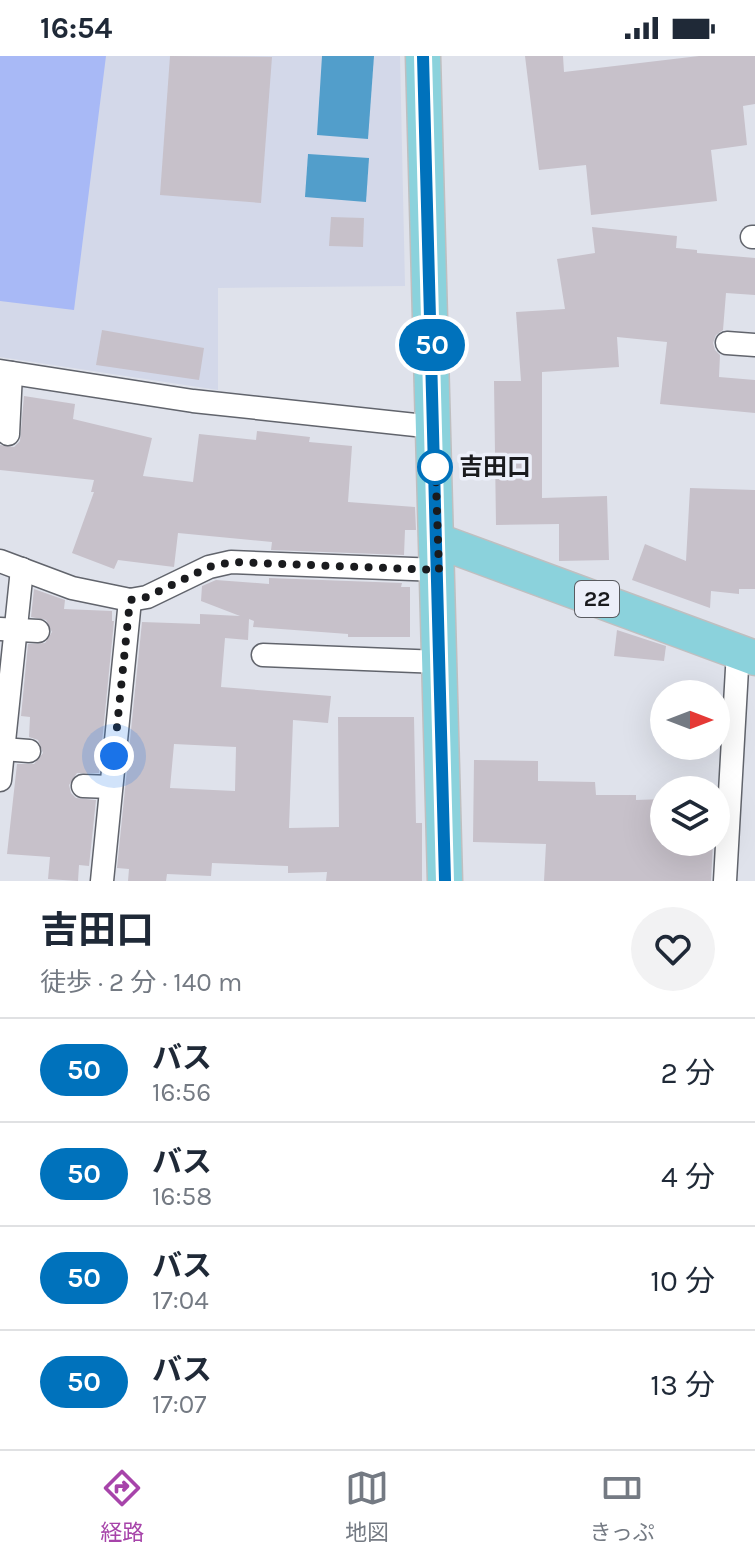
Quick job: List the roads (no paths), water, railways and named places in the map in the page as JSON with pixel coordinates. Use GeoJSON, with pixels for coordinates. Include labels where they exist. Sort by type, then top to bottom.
{"type":"FeatureCollection","features":[{"type":"Feature","properties":{"kind":"main road"},"geometry":{"type":"LineString","coordinates":[[423,56],[445,881]]}},
{"type":"Feature","properties":{"kind":"main road","name":"22"},"geometry":{"type":"LineString","coordinates":[[438,556],[746,655]]}},
{"type":"Feature","properties":{"kind":"street"},"geometry":{"type":"LineString","coordinates":[[8,434],[6,372],[193,401],[434,427]]}},
{"type":"Feature","properties":{"kind":"street"},"geometry":{"type":"LineString","coordinates":[[0,561],[72,588],[130,600],[147,597],[209,567],[231,562],[438,556]]}},
{"type":"Feature","properties":{"kind":"street"},"geometry":{"type":"LineString","coordinates":[[0,780],[22,569]]}},
{"type":"Feature","properties":{"kind":"street"},"geometry":{"type":"LineString","coordinates":[[102,881],[130,600]]}},
{"type":"Feature","properties":{"kind":"street"},"geometry":{"type":"LineString","coordinates":[[263,655],[440,662]]}},
{"type":"Feature","properties":{"kind":"street"},"geometry":{"type":"LineString","coordinates":[[725,881],[746,655]]}},
{"type":"Feature","properties":{"kind":"street"},"geometry":{"type":"LineString","coordinates":[[3,749],[29,751]]}},
{"type":"Feature","properties":{"kind":"street"},"geometry":{"type":"LineString","coordinates":[[83,786],[111,787]]}},
{"type":"Feature","properties":{"kind":"place","name":"吉田口"},"geometry":{"type":"Point","coordinates":[435,467]}}]}
